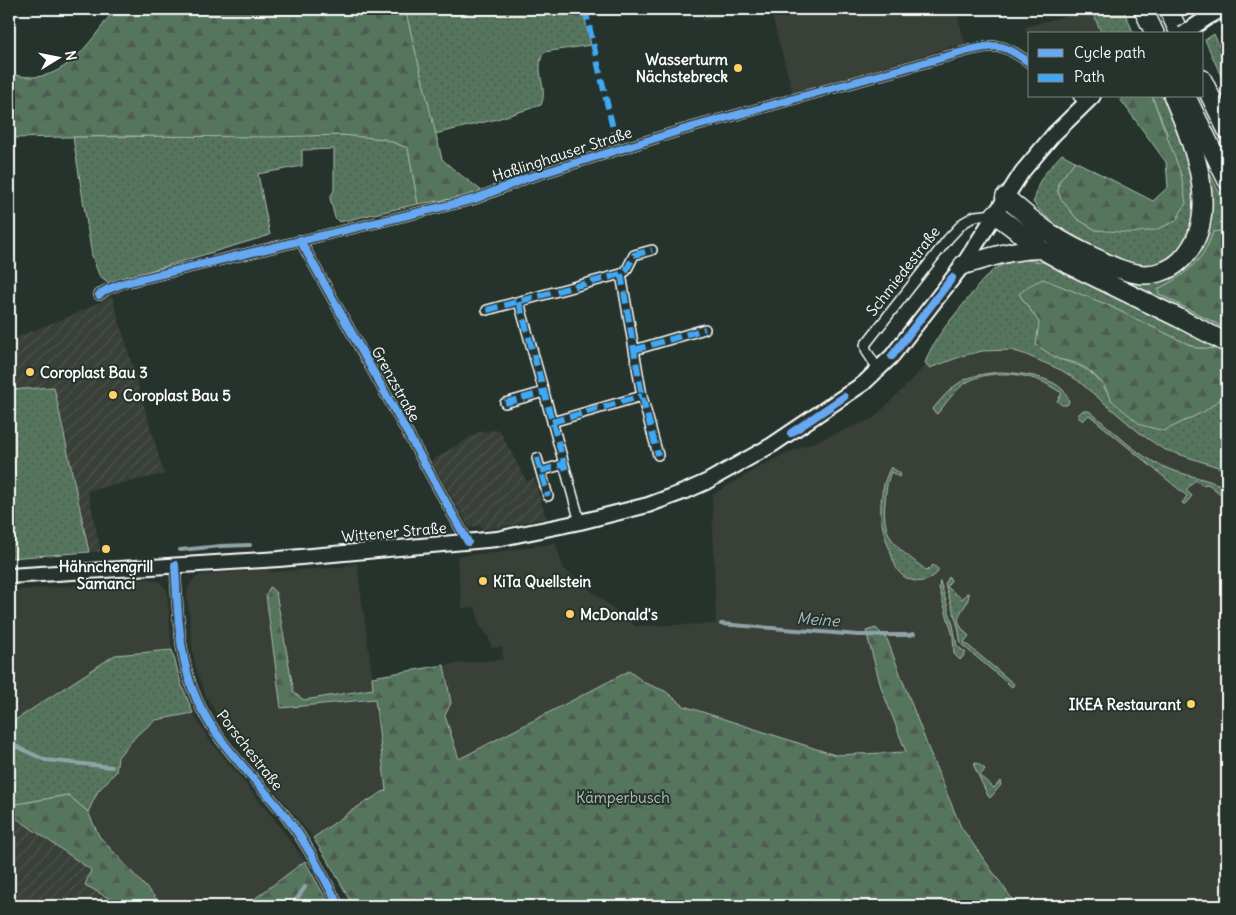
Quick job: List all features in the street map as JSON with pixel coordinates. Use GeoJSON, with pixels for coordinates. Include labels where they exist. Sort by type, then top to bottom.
{"type":"FeatureCollection","features":[{"type":"Feature","properties":{"kind":"highway"},"geometry":{"type":"LineString","coordinates":[[1168,9],[1182,32]]}},
{"type":"Feature","properties":{"kind":"highway"},"geometry":{"type":"LineString","coordinates":[[1178,9],[1183,32]]}},
{"type":"Feature","properties":{"kind":"highway"},"geometry":{"type":"LineString","coordinates":[[1204,83],[1227,130]]}},
{"type":"Feature","properties":{"kind":"highway"},"geometry":{"type":"LineString","coordinates":[[1005,197],[1055,236],[1121,270],[1149,275],[1169,269],[1179,262],[1193,245],[1200,231],[1203,215],[1203,198],[1199,174],[1175,98]]}},
{"type":"Feature","properties":{"kind":"highway"},"geometry":{"type":"LineString","coordinates":[[1187,98],[1227,180]]}},
{"type":"Feature","properties":{"kind":"highway"},"geometry":{"type":"LineString","coordinates":[[994,214],[1041,249],[1227,343]]}},
{"type":"Feature","properties":{"kind":"highway"},"geometry":{"type":"LineString","coordinates":[[963,265],[1014,250],[1041,249]]}},
{"type":"Feature","properties":{"kind":"main road"},"geometry":{"type":"LineString","coordinates":[[1186,32],[1223,9]]}},
{"type":"Feature","properties":{"kind":"main road"},"geometry":{"type":"LineString","coordinates":[[878,369],[892,356],[963,265],[1018,178],[1085,99]]}},
{"type":"Feature","properties":{"kind":"main road","name":"Wittener Straße"},"geometry":{"type":"LineString","coordinates":[[9,576],[280,558],[468,542],[497,539],[580,522],[648,505],[686,491],[721,474],[772,446],[860,386],[878,369]]}},
{"type":"Feature","properties":{"kind":"street","name":"Haßlinghauser Straße"},"geometry":{"type":"LineString","coordinates":[[99,295],[106,290],[124,284],[475,198],[527,178],[636,144],[970,50],[992,45],[1008,48],[1028,62]]}},
{"type":"Feature","properties":{"kind":"street","name":"Schmiedestraße"},"geometry":{"type":"LineString","coordinates":[[878,369],[867,352],[865,345],[963,223],[975,216],[994,214]]}},
{"type":"Feature","properties":{"kind":"street","name":"Grenzstraße"},"geometry":{"type":"LineString","coordinates":[[300,240],[468,542]]}},
{"type":"Feature","properties":{"kind":"street"},"geometry":{"type":"LineString","coordinates":[[486,310],[621,274],[626,271],[634,255],[652,250]]}},
{"type":"Feature","properties":{"kind":"street"},"geometry":{"type":"LineString","coordinates":[[621,274],[642,396],[658,456]]}},
{"type":"Feature","properties":{"kind":"street"},"geometry":{"type":"LineString","coordinates":[[519,302],[580,522]]}},
{"type":"Feature","properties":{"kind":"street"},"geometry":{"type":"LineString","coordinates":[[634,350],[705,329]]}},
{"type":"Feature","properties":{"kind":"street"},"geometry":{"type":"LineString","coordinates":[[505,403],[544,392]]}},
{"type":"Feature","properties":{"kind":"street"},"geometry":{"type":"LineString","coordinates":[[552,422],[642,396]]}},
{"type":"Feature","properties":{"kind":"street"},"geometry":{"type":"LineString","coordinates":[[538,458],[548,496]]}},
{"type":"Feature","properties":{"kind":"street"},"geometry":{"type":"LineString","coordinates":[[541,471],[564,464]]}},
{"type":"Feature","properties":{"kind":"street","name":"Porschestraße"},"geometry":{"type":"LineString","coordinates":[[175,565],[181,641],[186,668],[196,699],[221,740],[286,816],[302,838],[339,906]]}},
{"type":"Feature","properties":{"kind":"shaded area"},"geometry":{"type":"Polygon","coordinates":[[[700,9],[749,9],[703,21],[700,9]]]}},
{"type":"Feature","properties":{"kind":"shaded area"},"geometry":{"type":"Polygon","coordinates":[[[770,9],[956,9],[965,43],[793,94],[770,9]]]}},
{"type":"Feature","properties":{"kind":"shaded area"},"geometry":{"type":"Polygon","coordinates":[[[1091,9],[1101,32],[1028,32],[1028,37],[1025,27],[1091,9]]]}},
{"type":"Feature","properties":{"kind":"shaded area"},"geometry":{"type":"Polygon","coordinates":[[[112,296],[164,474],[88,491],[101,552],[89,552],[54,387],[9,390],[9,340],[73,315],[112,296]]]}},
{"type":"Feature","properties":{"kind":"shaded area"},"geometry":{"type":"Polygon","coordinates":[[[997,350],[1011,350],[1024,354],[1061,370],[1077,380],[1141,434],[1163,449],[1227,470],[1227,906],[1017,906],[961,827],[932,758],[867,631],[881,687],[906,752],[835,755],[684,706],[665,691],[645,683],[629,671],[459,759],[446,719],[451,704],[445,665],[503,659],[502,647],[492,648],[488,636],[479,625],[476,607],[462,608],[457,556],[555,543],[564,569],[635,626],[716,624],[712,495],[785,454],[874,418],[926,365],[930,368],[965,355],[997,350]]]}},
{"type":"Feature","properties":{"kind":"shaded area"},"geometry":{"type":"Polygon","coordinates":[[[499,430],[527,482],[534,478],[546,518],[481,530],[481,526],[469,527],[431,461],[479,432],[499,430]]]}},
{"type":"Feature","properties":{"kind":"shaded area"},"geometry":{"type":"Polygon","coordinates":[[[357,564],[374,689],[304,700],[294,693],[276,593],[281,708],[375,699],[386,790],[351,811],[313,838],[221,722],[206,696],[197,672],[193,653],[187,595],[192,580],[201,575],[268,569],[269,572],[345,567],[346,565],[357,564]]]}},
{"type":"Feature","properties":{"kind":"shaded area"},"geometry":{"type":"Polygon","coordinates":[[[149,579],[160,582],[167,590],[172,650],[115,655],[9,724],[9,591],[149,579]]]}},
{"type":"Feature","properties":{"kind":"shaded area"},"geometry":{"type":"Polygon","coordinates":[[[193,713],[208,738],[275,820],[305,861],[245,906],[207,906],[204,904],[200,906],[163,906],[99,836],[88,812],[98,791],[116,772],[118,757],[138,734],[156,720],[193,713]]]}},
{"type":"Feature","properties":{"kind":"shaded area"},"geometry":{"type":"Polygon","coordinates":[[[9,813],[91,870],[86,885],[123,906],[9,906],[9,813]]]}},
{"type":"Feature","properties":{"kind":"green space"},"geometry":{"type":"Polygon","coordinates":[[[115,9],[405,9],[442,159],[482,191],[464,197],[418,204],[408,148],[384,139],[342,135],[9,138],[9,74],[32,77],[46,75],[58,70],[80,53],[115,9]]]}},
{"type":"Feature","properties":{"kind":"green space"},"geometry":{"type":"Polygon","coordinates":[[[405,9],[604,9],[583,11],[591,45],[544,52],[540,66],[543,92],[541,105],[497,119],[435,134],[405,9]]]}},
{"type":"Feature","properties":{"kind":"green space"},"geometry":{"type":"Polygon","coordinates":[[[1091,9],[1123,9],[1133,32],[1101,32],[1091,9]]]}},
{"type":"Feature","properties":{"kind":"green space"},"geometry":{"type":"Polygon","coordinates":[[[1214,34],[1227,63],[1227,89],[1205,40],[1214,34]]]}},
{"type":"Feature","properties":{"kind":"green space"},"geometry":{"type":"Polygon","coordinates":[[[1153,98],[1164,98],[1183,147],[1195,201],[1192,231],[1173,257],[1161,264],[1134,268],[1056,225],[1033,202],[1041,179],[1062,154],[1075,161],[1059,182],[1058,192],[1061,199],[1077,219],[1096,230],[1176,221],[1167,133],[1153,98]]]}},
{"type":"Feature","properties":{"kind":"green space"},"geometry":{"type":"Polygon","coordinates":[[[1153,98],[1181,174],[1186,203],[1176,221],[1155,230],[1131,233],[1096,230],[1077,219],[1061,199],[1058,192],[1059,182],[1075,161],[1153,201],[1168,187],[1166,162],[1120,99],[1153,98]]]}},
{"type":"Feature","properties":{"kind":"green space"},"geometry":{"type":"Polygon","coordinates":[[[342,135],[384,139],[408,148],[418,204],[339,222],[335,218],[330,198],[334,190],[334,149],[302,150],[302,166],[258,174],[270,235],[109,283],[99,275],[92,256],[73,137],[342,135]]]}},
{"type":"Feature","properties":{"kind":"green space"},"geometry":{"type":"Polygon","coordinates":[[[1199,151],[1227,208],[1227,234],[1225,231],[1213,232],[1209,243],[1198,260],[1159,294],[1227,329],[1227,337],[1125,287],[1038,238],[1084,262],[1125,279],[1194,251],[1199,151]]]}},
{"type":"Feature","properties":{"kind":"green space"},"geometry":{"type":"Polygon","coordinates":[[[1226,231],[1227,329],[1159,294],[1158,289],[1176,279],[1192,266],[1204,251],[1213,232],[1226,231]]]}},
{"type":"Feature","properties":{"kind":"green space"},"geometry":{"type":"Polygon","coordinates":[[[1020,259],[1047,263],[1220,349],[1196,348],[1103,303],[1019,294],[1039,322],[1058,359],[1077,365],[1091,373],[1102,384],[1112,401],[1205,411],[1227,394],[1227,470],[1163,449],[1141,434],[1077,380],[1061,370],[1024,354],[1011,350],[983,351],[965,355],[930,368],[925,363],[928,354],[942,331],[983,280],[998,267],[1020,259]]]}},
{"type":"Feature","properties":{"kind":"green space"},"geometry":{"type":"Polygon","coordinates":[[[1043,279],[1103,303],[1196,348],[1220,349],[1227,353],[1227,394],[1205,411],[1164,431],[1141,425],[1112,401],[1104,385],[1089,370],[1076,363],[1058,359],[1036,345],[1039,322],[1019,294],[1030,285],[1043,279]]]}},
{"type":"Feature","properties":{"kind":"green space"},"geometry":{"type":"Polygon","coordinates":[[[1001,372],[1030,375],[1051,382],[1060,387],[1066,394],[1069,402],[1067,405],[1062,405],[1057,401],[1062,393],[1036,379],[1025,376],[992,374],[981,376],[963,385],[952,395],[937,414],[932,410],[954,386],[961,382],[978,375],[1001,372]]]}},
{"type":"Feature","properties":{"kind":"green space"},"geometry":{"type":"Polygon","coordinates":[[[54,387],[89,552],[9,558],[9,390],[54,387]]]}},
{"type":"Feature","properties":{"kind":"green space"},"geometry":{"type":"Polygon","coordinates":[[[1082,411],[1089,411],[1134,449],[1154,462],[1227,488],[1227,499],[1208,484],[1202,485],[1195,480],[1186,490],[1192,496],[1183,504],[1187,496],[1089,415],[1083,421],[1077,416],[1082,411]]]}},
{"type":"Feature","properties":{"kind":"green space"},"geometry":{"type":"Polygon","coordinates":[[[891,467],[901,474],[899,477],[891,472],[886,490],[886,526],[894,543],[908,556],[927,571],[933,565],[938,569],[936,574],[925,581],[909,579],[898,571],[886,541],[883,530],[881,503],[884,484],[891,467]]]}},
{"type":"Feature","properties":{"kind":"green space"},"geometry":{"type":"Polygon","coordinates":[[[949,577],[951,580],[947,587],[962,599],[967,593],[969,594],[959,618],[962,629],[969,636],[964,642],[1014,684],[1012,687],[961,644],[945,584],[949,577]]]}},
{"type":"Feature","properties":{"kind":"green space"},"geometry":{"type":"Polygon","coordinates":[[[940,581],[957,646],[966,653],[960,660],[954,654],[953,636],[939,588],[940,581]]]}},
{"type":"Feature","properties":{"kind":"green space","name":"Kämperbusch"},"geometry":{"type":"Polygon","coordinates":[[[270,587],[276,593],[294,693],[304,700],[373,689],[372,677],[444,665],[451,703],[445,716],[459,759],[629,671],[645,683],[665,691],[684,706],[835,755],[906,752],[881,687],[866,631],[876,628],[887,639],[932,758],[961,827],[1017,906],[353,906],[313,838],[351,811],[386,790],[375,699],[281,708],[266,595],[270,587]]]}},
{"type":"Feature","properties":{"kind":"green space"},"geometry":{"type":"Polygon","coordinates":[[[172,650],[181,683],[193,713],[156,720],[138,734],[118,757],[116,772],[98,791],[88,812],[68,795],[12,805],[9,802],[9,759],[15,749],[9,745],[9,724],[115,655],[172,650]]]}},
{"type":"Feature","properties":{"kind":"green space"},"geometry":{"type":"Polygon","coordinates":[[[977,763],[985,769],[980,776],[994,788],[1000,781],[1001,785],[990,798],[974,766],[977,763]]]}},
{"type":"Feature","properties":{"kind":"green space"},"geometry":{"type":"Polygon","coordinates":[[[68,795],[88,812],[99,836],[163,906],[123,906],[85,885],[91,870],[9,813],[9,802],[12,805],[68,795]]]}},
{"type":"Feature","properties":{"kind":"green space"},"geometry":{"type":"Polygon","coordinates":[[[305,861],[330,906],[245,906],[305,861]]]}},
{"type":"Feature","properties":{"kind":"waterway"},"geometry":{"type":"LineString","coordinates":[[180,550],[250,545]]}},
{"type":"Feature","properties":{"kind":"waterway","name":"Meine"},"geometry":{"type":"LineString","coordinates":[[721,624],[859,635],[914,634]]}},
{"type":"Feature","properties":{"kind":"waterway"},"geometry":{"type":"LineString","coordinates":[[9,743],[45,760],[112,767]]}},
{"type":"Feature","properties":{"kind":"waterway","name":"Meine"},"geometry":{"type":"LineString","coordinates":[[292,906],[305,887]]}},
{"type":"Feature","properties":{"kind":"marked path"},"geometry":{"type":"LineString","coordinates":[[585,9],[618,150]]}},
{"type":"Feature","properties":{"kind":"marked path"},"geometry":{"type":"LineString","coordinates":[[487,310],[621,274],[626,271],[634,255],[652,250]]}},
{"type":"Feature","properties":{"kind":"marked path"},"geometry":{"type":"LineString","coordinates":[[621,274],[642,396],[658,455]]}},
{"type":"Feature","properties":{"kind":"marked path"},"geometry":{"type":"LineString","coordinates":[[519,302],[567,474]]}},
{"type":"Feature","properties":{"kind":"marked path"},"geometry":{"type":"LineString","coordinates":[[634,350],[705,329]]}},
{"type":"Feature","properties":{"kind":"marked path"},"geometry":{"type":"LineString","coordinates":[[505,403],[544,392]]}},
{"type":"Feature","properties":{"kind":"marked path"},"geometry":{"type":"LineString","coordinates":[[552,422],[642,396]]}},
{"type":"Feature","properties":{"kind":"marked path"},"geometry":{"type":"LineString","coordinates":[[537,458],[548,496]]}},
{"type":"Feature","properties":{"kind":"marked path"},"geometry":{"type":"LineString","coordinates":[[541,471],[564,464]]}},
{"type":"Feature","properties":{"kind":"cycle path"},"geometry":{"type":"LineString","coordinates":[[99,295],[124,283],[475,199],[527,178],[682,130],[970,50],[996,46],[1002,47],[1014,52],[1028,62]]}},
{"type":"Feature","properties":{"kind":"cycle path"},"geometry":{"type":"LineString","coordinates":[[300,240],[468,542]]}},
{"type":"Feature","properties":{"kind":"cycle path"},"geometry":{"type":"LineString","coordinates":[[892,356],[952,278]]}},
{"type":"Feature","properties":{"kind":"cycle path"},"geometry":{"type":"LineString","coordinates":[[791,433],[844,397]]}},
{"type":"Feature","properties":{"kind":"cycle path"},"geometry":{"type":"LineString","coordinates":[[175,565],[182,651],[197,700],[206,717],[227,747],[295,828],[339,906]]}},
{"type":"Feature","properties":{"kind":"place","name":"Wasserturm Nächstebreck"},"geometry":{"type":"Point","coordinates":[738,68]}},
{"type":"Feature","properties":{"kind":"place","name":"Coroplast Bau 3"},"geometry":{"type":"Point","coordinates":[30,372]}},
{"type":"Feature","properties":{"kind":"place","name":"Coroplast Bau 5"},"geometry":{"type":"Point","coordinates":[113,395]}},
{"type":"Feature","properties":{"kind":"place","name":"Hähnchengrill Samanci"},"geometry":{"type":"Point","coordinates":[106,549]}},
{"type":"Feature","properties":{"kind":"place","name":"KiTa Quellstein"},"geometry":{"type":"Point","coordinates":[483,581]}},
{"type":"Feature","properties":{"kind":"place","name":"McDonald's"},"geometry":{"type":"Point","coordinates":[570,614]}},
{"type":"Feature","properties":{"kind":"place","name":"IKEA Restaurant"},"geometry":{"type":"Point","coordinates":[1191,704]}}]}
